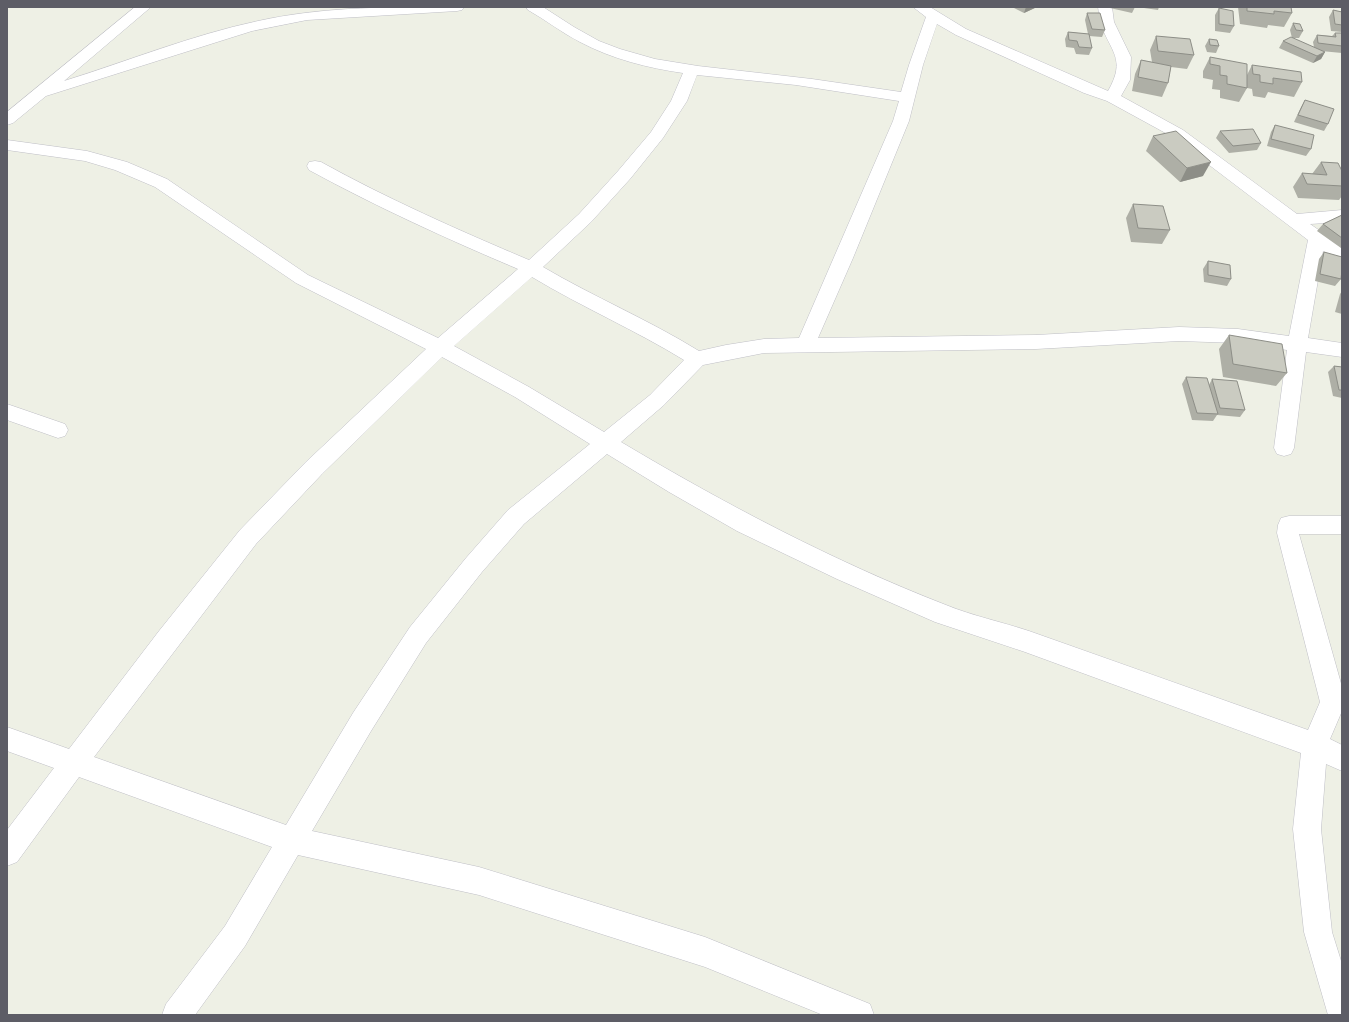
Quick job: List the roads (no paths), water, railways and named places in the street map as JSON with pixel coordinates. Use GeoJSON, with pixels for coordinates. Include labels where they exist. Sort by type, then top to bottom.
{"type":"FeatureCollection","features":[{"type":"Feature","properties":{"kind":"street"},"geometry":{"type":"LineString","coordinates":[[7,120],[144,7]]}},
{"type":"Feature","properties":{"kind":"street"},"geometry":{"type":"LineString","coordinates":[[38,94],[138,61],[307,11],[457,7]]}},
{"type":"Feature","properties":{"kind":"street"},"geometry":{"type":"LineString","coordinates":[[533,7],[573,33],[595,44],[617,53],[654,63],[692,69],[816,83],[907,98]]}},
{"type":"Feature","properties":{"kind":"street"},"geometry":{"type":"LineString","coordinates":[[1105,7],[1106,22],[1124,57],[1122,80],[1112,98]]}},
{"type":"Feature","properties":{"kind":"street"},"geometry":{"type":"LineString","coordinates":[[806,344],[844,258],[901,121],[927,11],[961,32],[1028,64],[1089,90],[1112,98],[1177,133],[1292,220],[1342,254]]}},
{"type":"Feature","properties":{"kind":"street"},"geometry":{"type":"LineString","coordinates":[[7,852],[168,639],[248,537],[314,468],[440,347],[531,268],[585,218],[624,175],[657,135],[679,102],[692,69]]}},
{"type":"Feature","properties":{"kind":"street"},"geometry":{"type":"LineString","coordinates":[[7,145],[87,156],[121,166],[161,183],[302,279],[440,347],[522,392],[678,486],[745,524],[845,572],[943,615],[1025,641],[1315,745],[1342,758]]}},
{"type":"Feature","properties":{"kind":"street"},"geometry":{"type":"LineString","coordinates":[[315,166],[359,190],[460,238],[531,268],[575,294],[658,335],[697,359]]}},
{"type":"Feature","properties":{"kind":"street"},"geometry":{"type":"LineString","coordinates":[[1292,220],[1342,216]]}},
{"type":"Feature","properties":{"kind":"street"},"geometry":{"type":"LineString","coordinates":[[1284,448],[1297,344],[1310,267],[1317,238]]}},
{"type":"Feature","properties":{"kind":"street"},"geometry":{"type":"LineString","coordinates":[[177,1015],[235,936],[362,722],[418,635],[474,565],[516,517],[657,400],[697,359],[726,352],[764,346],[806,344],[1036,342],[1179,334],[1238,336],[1342,350]]}},
{"type":"Feature","properties":{"kind":"street"},"geometry":{"type":"LineString","coordinates":[[7,412],[58,430]]}},
{"type":"Feature","properties":{"kind":"street"},"geometry":{"type":"LineString","coordinates":[[1342,525],[1290,525],[1288,533],[1338,701],[1315,745],[1307,829],[1318,932],[1342,1013]]}},
{"type":"Feature","properties":{"kind":"street"},"geometry":{"type":"LineString","coordinates":[[7,739],[291,840],[479,881],[705,952],[859,1015]]}}]}
